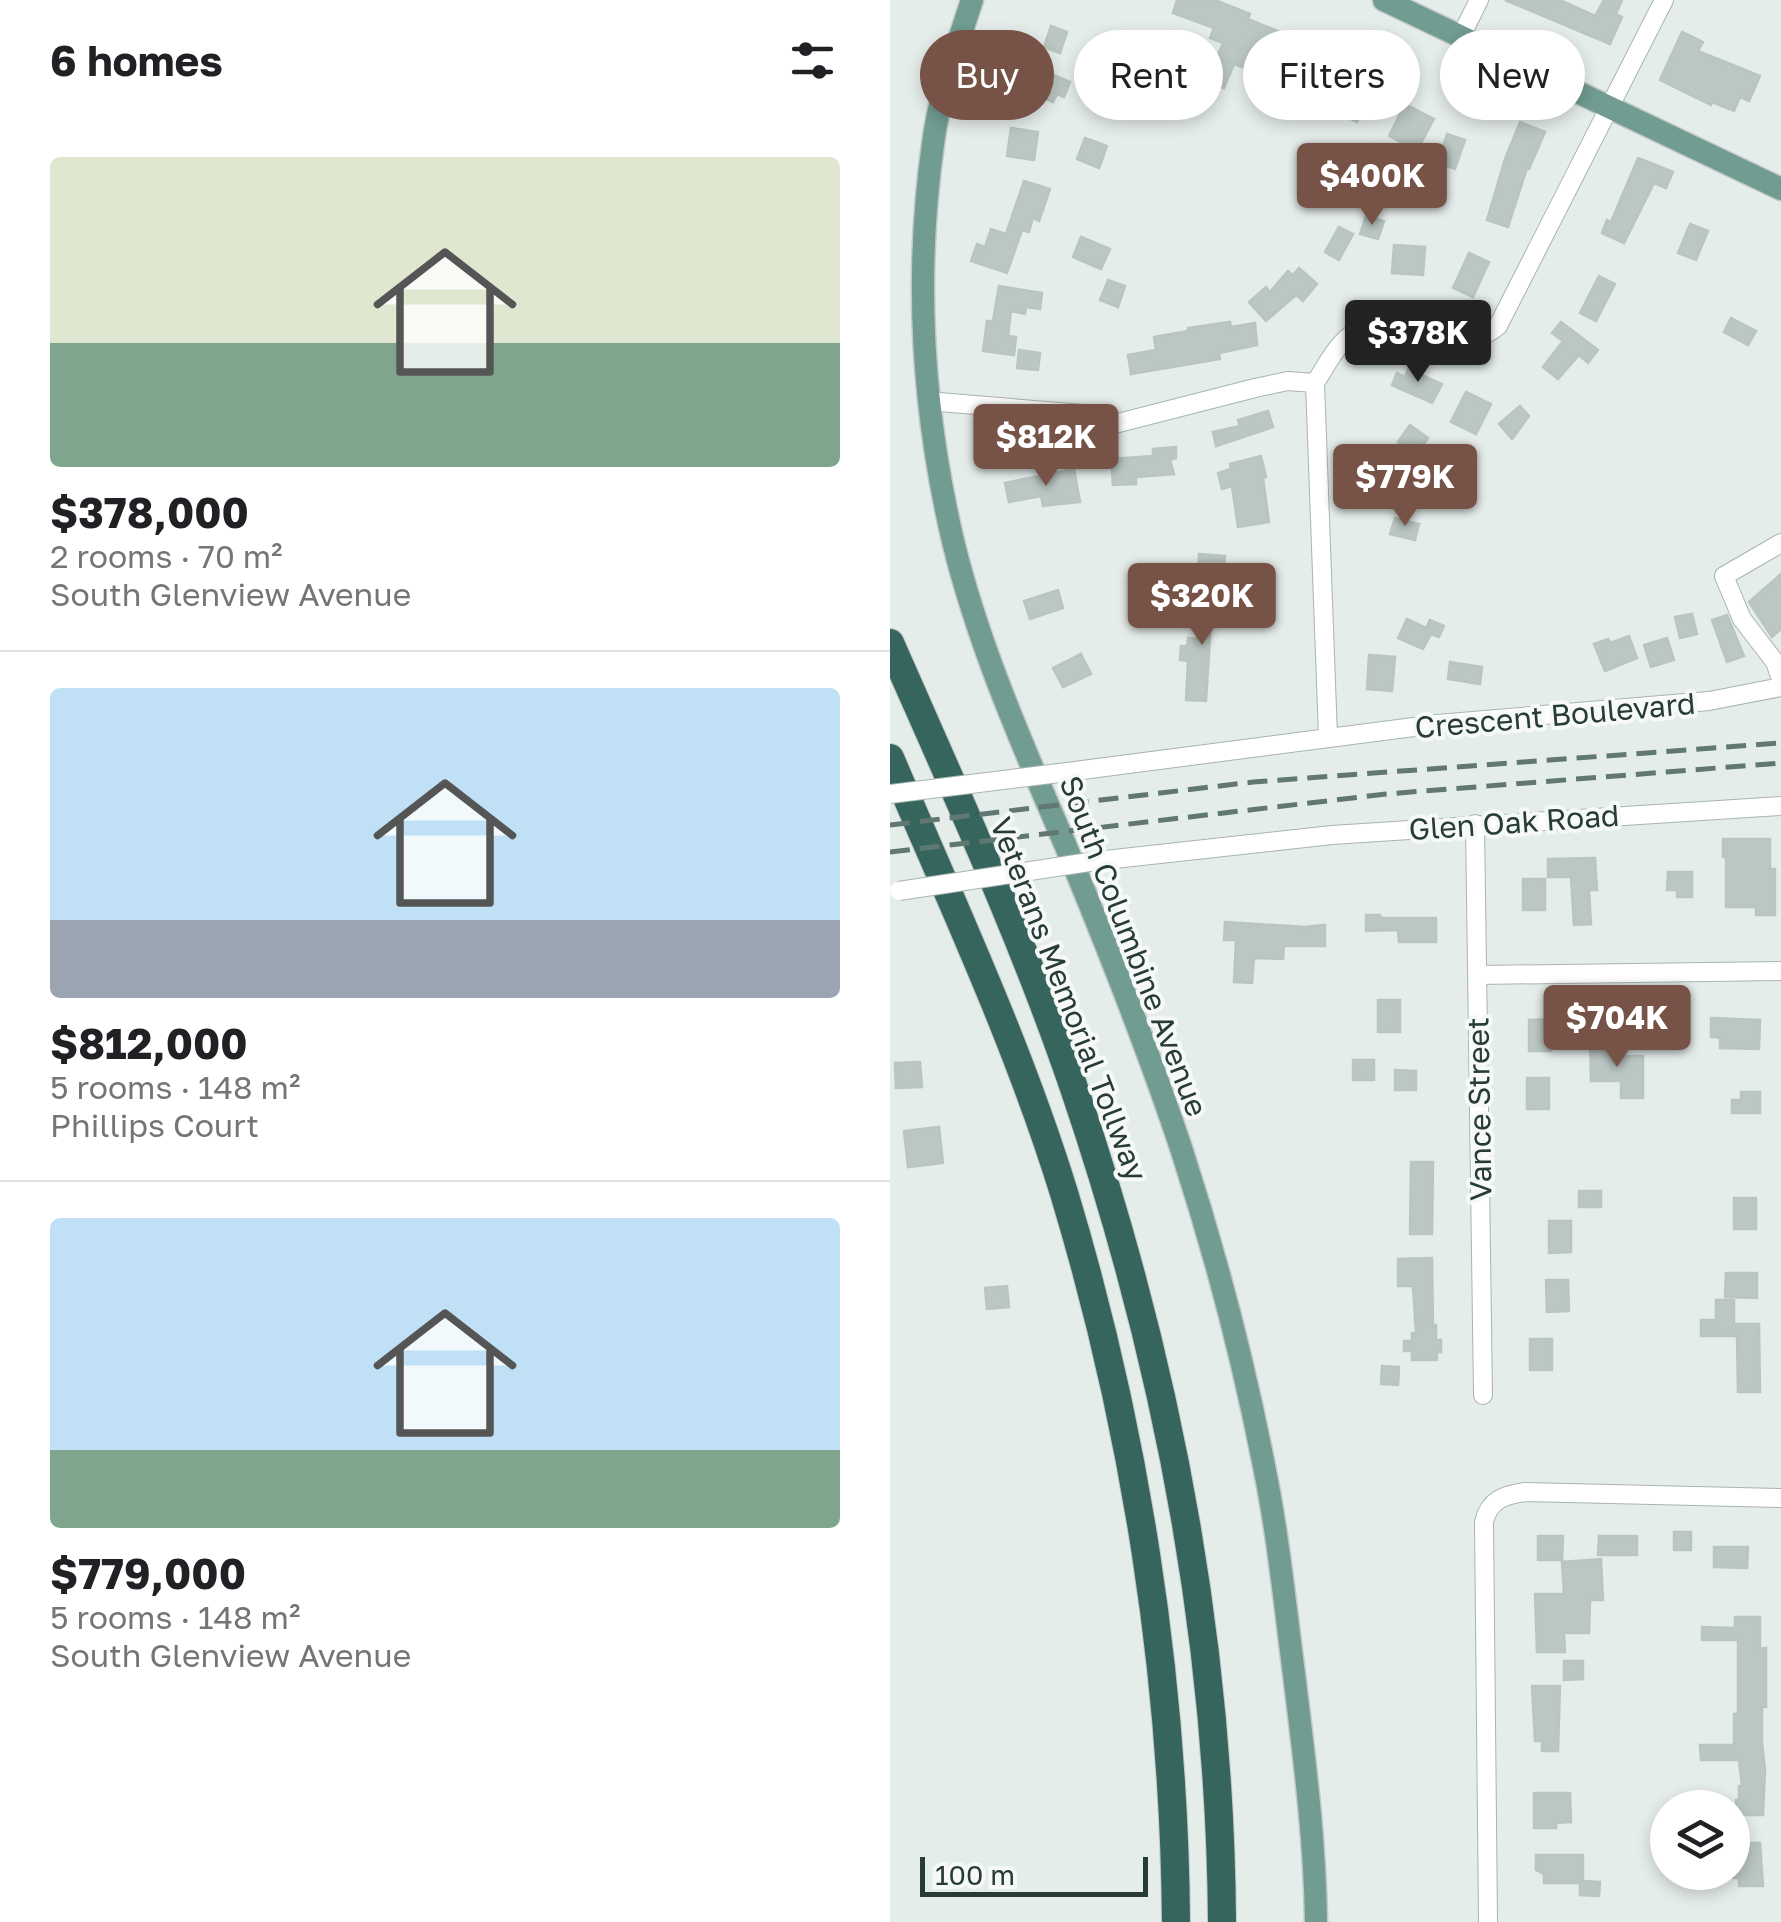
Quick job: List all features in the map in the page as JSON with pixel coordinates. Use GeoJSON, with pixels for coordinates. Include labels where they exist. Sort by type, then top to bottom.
{"type":"FeatureCollection","features":[{"type":"Feature","properties":{"kind":"highway","name":"Veterans Memorial Tollway"},"geometry":{"type":"LineString","coordinates":[[890,644],[1012,924],[1074,1088],[1114,1212],[1151,1353],[1198,1587],[1217,1753],[1222,1922]]}},
{"type":"Feature","properties":{"kind":"highway"},"geometry":{"type":"LineString","coordinates":[[890,758],[968,938],[1032,1102],[1064,1192],[1115,1384],[1151,1588],[1169,1758],[1176,1922]]}},
{"type":"Feature","properties":{"kind":"main road","name":"South Columbine Avenue"},"geometry":{"type":"LineString","coordinates":[[972,0],[933,142],[922,268],[921,326],[927,401],[954,544],[989,658],[1132,1008],[1181,1150],[1228,1310],[1265,1468],[1284,1595],[1312,1836],[1316,1922]]}},
{"type":"Feature","properties":{"kind":"main road"},"geometry":{"type":"LineString","coordinates":[[1384,0],[1448,30]]}},
{"type":"Feature","properties":{"kind":"main road"},"geometry":{"type":"LineString","coordinates":[[1585,94],[1781,189]]}},
{"type":"Feature","properties":{"kind":"street"},"geometry":{"type":"LineString","coordinates":[[1464,30],[1479,0]]}},
{"type":"Feature","properties":{"kind":"street"},"geometry":{"type":"LineString","coordinates":[[1328,737],[1316,383],[1343,342],[1371,325],[1403,320],[1462,340],[1487,336],[1498,326],[1664,0]]}},
{"type":"Feature","properties":{"kind":"street"},"geometry":{"type":"LineString","coordinates":[[1094,429],[1288,381],[1316,383]]}},
{"type":"Feature","properties":{"kind":"street"},"geometry":{"type":"LineString","coordinates":[[927,401],[1083,414],[1119,421]]}},
{"type":"Feature","properties":{"kind":"street"},"geometry":{"type":"LineString","coordinates":[[1781,543],[1724,576],[1742,619],[1775,662],[1781,679]]}},
{"type":"Feature","properties":{"kind":"street","name":"Crescent Boulevard"},"geometry":{"type":"LineString","coordinates":[[890,794],[1328,737],[1709,701],[1781,688]]}},
{"type":"Feature","properties":{"kind":"street","name":"Glen Oak Road"},"geometry":{"type":"LineString","coordinates":[[894,892],[1096,861],[1246,845],[1475,824],[1781,806]]}},
{"type":"Feature","properties":{"kind":"street","name":"Vance Street"},"geometry":{"type":"LineString","coordinates":[[1475,824],[1483,1395]]}},
{"type":"Feature","properties":{"kind":"street"},"geometry":{"type":"LineString","coordinates":[[1478,975],[1781,970]]}},
{"type":"Feature","properties":{"kind":"street"},"geometry":{"type":"LineString","coordinates":[[1488,1922],[1486,1512],[1496,1500],[1525,1492],[1781,1498]]}},
{"type":"Feature","properties":{"kind":"building"},"geometry":{"type":"Polygon","coordinates":[[[1177,0],[1215,0],[1250,14],[1248,19],[1275,30],[1243,30],[1243,67],[1234,64],[1224,88],[1223,30],[1213,30],[1173,13],[1177,0]]]}},
{"type":"Feature","properties":{"kind":"building"},"geometry":{"type":"Polygon","coordinates":[[[1505,0],[1560,0],[1595,16],[1604,0],[1622,0],[1616,14],[1622,17],[1610,44],[1585,34],[1585,30],[1505,0]]]}},
{"type":"Feature","properties":{"kind":"building"},"geometry":{"type":"Polygon","coordinates":[[[1051,26],[1067,32],[1060,53],[1054,51],[1054,30],[1050,30],[1051,26]]]}},
{"type":"Feature","properties":{"kind":"building"},"geometry":{"type":"Polygon","coordinates":[[[1682,32],[1703,42],[1698,51],[1760,76],[1749,101],[1740,97],[1734,111],[1712,102],[1711,105],[1660,80],[1682,32]]]}},
{"type":"Feature","properties":{"kind":"building"},"geometry":{"type":"Polygon","coordinates":[[[1054,75],[1070,82],[1064,97],[1057,94],[1054,100],[1054,75]]]}},
{"type":"Feature","properties":{"kind":"building"},"geometry":{"type":"Polygon","coordinates":[[[1420,112],[1434,119],[1417,150],[1389,136],[1397,120],[1420,120],[1420,112]]]}},
{"type":"Feature","properties":{"kind":"building"},"geometry":{"type":"Polygon","coordinates":[[[1520,122],[1545,132],[1527,168],[1508,227],[1487,220],[1520,122]]]}},
{"type":"Feature","properties":{"kind":"building"},"geometry":{"type":"Polygon","coordinates":[[[1011,128],[1038,132],[1034,160],[1007,156],[1011,128]]]}},
{"type":"Feature","properties":{"kind":"building"},"geometry":{"type":"Polygon","coordinates":[[[1447,134],[1465,140],[1455,169],[1438,163],[1447,134]]]}},
{"type":"Feature","properties":{"kind":"building"},"geometry":{"type":"Polygon","coordinates":[[[1085,138],[1107,146],[1099,168],[1077,159],[1085,138]]]}},
{"type":"Feature","properties":{"kind":"building"},"geometry":{"type":"Polygon","coordinates":[[[1638,158],[1673,172],[1666,188],[1654,183],[1624,243],[1602,233],[1607,220],[1611,222],[1638,158]]]}},
{"type":"Feature","properties":{"kind":"building"},"geometry":{"type":"Polygon","coordinates":[[[1024,181],[1050,189],[1039,221],[1033,218],[1029,232],[1022,230],[1007,273],[971,261],[977,244],[985,247],[991,229],[1006,234],[1024,181]]]}},
{"type":"Feature","properties":{"kind":"building"},"geometry":{"type":"Polygon","coordinates":[[[1366,216],[1384,221],[1378,239],[1360,234],[1366,216]]]}},
{"type":"Feature","properties":{"kind":"building"},"geometry":{"type":"Polygon","coordinates":[[[1690,224],[1708,231],[1696,260],[1678,253],[1690,224]]]}},
{"type":"Feature","properties":{"kind":"building"},"geometry":{"type":"Polygon","coordinates":[[[1339,227],[1353,234],[1339,260],[1325,252],[1339,227]]]}},
{"type":"Feature","properties":{"kind":"building"},"geometry":{"type":"Polygon","coordinates":[[[1081,237],[1110,249],[1101,269],[1073,257],[1081,237]]]}},
{"type":"Feature","properties":{"kind":"building"},"geometry":{"type":"Polygon","coordinates":[[[1394,245],[1425,247],[1423,275],[1392,273],[1394,245]]]}},
{"type":"Feature","properties":{"kind":"building"},"geometry":{"type":"Polygon","coordinates":[[[1469,253],[1489,262],[1473,297],[1453,288],[1469,253]]]}},
{"type":"Feature","properties":{"kind":"building"},"geometry":{"type":"Polygon","coordinates":[[[1299,268],[1317,284],[1303,301],[1296,295],[1266,321],[1249,302],[1266,287],[1270,292],[1288,271],[1293,275],[1299,268]]]}},
{"type":"Feature","properties":{"kind":"building"},"geometry":{"type":"Polygon","coordinates":[[[1599,276],[1615,284],[1596,321],[1580,313],[1599,276]]]}},
{"type":"Feature","properties":{"kind":"building"},"geometry":{"type":"Polygon","coordinates":[[[1108,280],[1125,286],[1118,307],[1100,300],[1108,280]]]}},
{"type":"Feature","properties":{"kind":"building"},"geometry":{"type":"Polygon","coordinates":[[[999,286],[1042,293],[1040,309],[1026,307],[1025,314],[1011,311],[1008,336],[1016,337],[1014,355],[983,351],[987,321],[993,321],[999,286]]]}},
{"type":"Feature","properties":{"kind":"building"},"geometry":{"type":"Polygon","coordinates":[[[1731,318],[1756,331],[1748,345],[1724,332],[1731,318]]]}},
{"type":"Feature","properties":{"kind":"building"},"geometry":{"type":"Polygon","coordinates":[[[1230,322],[1231,327],[1255,323],[1257,345],[1219,353],[1220,359],[1131,374],[1128,355],[1156,350],[1154,337],[1230,322]]]}},
{"type":"Feature","properties":{"kind":"building"},"geometry":{"type":"Polygon","coordinates":[[[1561,322],[1598,350],[1588,363],[1579,355],[1558,379],[1543,367],[1563,341],[1552,333],[1561,322]]]}},
{"type":"Feature","properties":{"kind":"building"},"geometry":{"type":"Polygon","coordinates":[[[1019,350],[1040,353],[1038,370],[1017,368],[1019,350]]]}},
{"type":"Feature","properties":{"kind":"building"},"geometry":{"type":"Polygon","coordinates":[[[1408,369],[1442,384],[1432,403],[1392,385],[1397,373],[1405,377],[1408,369]]]}},
{"type":"Feature","properties":{"kind":"building"},"geometry":{"type":"Polygon","coordinates":[[[1466,392],[1491,404],[1476,434],[1451,422],[1466,392]]]}},
{"type":"Feature","properties":{"kind":"building"},"geometry":{"type":"Polygon","coordinates":[[[1520,406],[1529,416],[1512,439],[1499,424],[1520,406]]]}},
{"type":"Feature","properties":{"kind":"building"},"geometry":{"type":"Polygon","coordinates":[[[1268,411],[1273,427],[1216,446],[1213,432],[1240,426],[1238,420],[1268,411]]]}},
{"type":"Feature","properties":{"kind":"building"},"geometry":{"type":"Polygon","coordinates":[[[1410,425],[1428,438],[1416,455],[1398,442],[1410,425]]]}},
{"type":"Feature","properties":{"kind":"building"},"geometry":{"type":"Polygon","coordinates":[[[1176,447],[1176,458],[1170,460],[1174,474],[1136,477],[1136,484],[1113,485],[1111,459],[1153,456],[1153,449],[1176,447]]]}},
{"type":"Feature","properties":{"kind":"building"},"geometry":{"type":"Polygon","coordinates":[[[1261,456],[1269,522],[1238,527],[1232,486],[1222,489],[1218,473],[1231,469],[1230,464],[1261,456]]]}},
{"type":"Feature","properties":{"kind":"building"},"geometry":{"type":"Polygon","coordinates":[[[1074,469],[1080,502],[1043,506],[1041,496],[1009,502],[1005,483],[1074,469]]]}},
{"type":"Feature","properties":{"kind":"building"},"geometry":{"type":"Polygon","coordinates":[[[1395,518],[1419,524],[1415,540],[1390,534],[1395,518]]]}},
{"type":"Feature","properties":{"kind":"building"},"geometry":{"type":"Polygon","coordinates":[[[1199,554],[1225,556],[1223,572],[1198,570],[1199,554]]]}},
{"type":"Feature","properties":{"kind":"building"},"geometry":{"type":"Polygon","coordinates":[[[1781,574],[1781,629],[1772,637],[1749,602],[1781,574]]]}},
{"type":"Feature","properties":{"kind":"building"},"geometry":{"type":"Polygon","coordinates":[[[1058,590],[1063,608],[1030,619],[1024,601],[1058,590]]]}},
{"type":"Feature","properties":{"kind":"building"},"geometry":{"type":"Polygon","coordinates":[[[1199,598],[1226,600],[1225,623],[1211,622],[1206,701],[1186,700],[1188,661],[1180,660],[1181,646],[1187,646],[1188,638],[1197,639],[1199,598]]]}},
{"type":"Feature","properties":{"kind":"building"},"geometry":{"type":"Polygon","coordinates":[[[1692,614],[1697,634],[1680,638],[1675,617],[1692,614]]]}},
{"type":"Feature","properties":{"kind":"building"},"geometry":{"type":"Polygon","coordinates":[[[1727,615],[1744,656],[1727,662],[1712,620],[1727,615]]]}},
{"type":"Feature","properties":{"kind":"building"},"geometry":{"type":"Polygon","coordinates":[[[1407,619],[1426,628],[1430,620],[1444,626],[1439,637],[1431,634],[1423,649],[1398,638],[1407,619]]]}},
{"type":"Feature","properties":{"kind":"building"},"geometry":{"type":"Polygon","coordinates":[[[1629,636],[1637,658],[1605,671],[1594,644],[1629,636]]]}},
{"type":"Feature","properties":{"kind":"building"},"geometry":{"type":"Polygon","coordinates":[[[1667,638],[1674,660],[1651,667],[1644,645],[1667,638]]]}},
{"type":"Feature","properties":{"kind":"building"},"geometry":{"type":"Polygon","coordinates":[[[1081,654],[1091,674],[1063,687],[1053,668],[1081,654]]]}},
{"type":"Feature","properties":{"kind":"building"},"geometry":{"type":"Polygon","coordinates":[[[1369,655],[1395,657],[1392,691],[1367,689],[1369,655]]]}},
{"type":"Feature","properties":{"kind":"building"},"geometry":{"type":"Polygon","coordinates":[[[1450,662],[1482,667],[1480,684],[1448,679],[1450,662]]]}},
{"type":"Feature","properties":{"kind":"building"},"geometry":{"type":"Polygon","coordinates":[[[1723,839],[1770,839],[1770,869],[1775,869],[1775,915],[1756,915],[1756,907],[1726,907],[1723,839]]]}},
{"type":"Feature","properties":{"kind":"building"},"geometry":{"type":"Polygon","coordinates":[[[1595,858],[1597,890],[1589,890],[1591,924],[1574,925],[1571,877],[1548,877],[1548,859],[1595,858]]]}},
{"type":"Feature","properties":{"kind":"building"},"geometry":{"type":"Polygon","coordinates":[[[1668,872],[1692,872],[1692,897],[1677,897],[1677,890],[1667,890],[1668,872]]]}},
{"type":"Feature","properties":{"kind":"building"},"geometry":{"type":"Polygon","coordinates":[[[1523,879],[1545,879],[1545,910],[1523,910],[1523,879]]]}},
{"type":"Feature","properties":{"kind":"building"},"geometry":{"type":"Polygon","coordinates":[[[1366,915],[1436,918],[1436,942],[1399,942],[1398,930],[1366,931],[1366,915]]]}},
{"type":"Feature","properties":{"kind":"building"},"geometry":{"type":"Polygon","coordinates":[[[1225,922],[1325,925],[1325,946],[1284,946],[1283,959],[1254,958],[1252,983],[1234,982],[1236,940],[1224,940],[1225,922]]]}},
{"type":"Feature","properties":{"kind":"building"},"geometry":{"type":"Polygon","coordinates":[[[1378,1000],[1400,1000],[1400,1032],[1378,1032],[1378,1000]]]}},
{"type":"Feature","properties":{"kind":"building"},"geometry":{"type":"Polygon","coordinates":[[[1648,1011],[1675,1011],[1674,1043],[1647,1043],[1648,1011]]]}},
{"type":"Feature","properties":{"kind":"building"},"geometry":{"type":"Polygon","coordinates":[[[1711,1018],[1760,1020],[1759,1049],[1720,1048],[1720,1038],[1711,1037],[1711,1018]]]}},
{"type":"Feature","properties":{"kind":"building"},"geometry":{"type":"Polygon","coordinates":[[[1551,1019],[1551,1051],[1529,1051],[1529,1020],[1551,1019]]]}},
{"type":"Feature","properties":{"kind":"building"},"geometry":{"type":"Polygon","coordinates":[[[1590,1041],[1607,1041],[1607,1056],[1643,1056],[1643,1098],[1621,1098],[1621,1081],[1591,1081],[1590,1041]]]}},
{"type":"Feature","properties":{"kind":"building"},"geometry":{"type":"Polygon","coordinates":[[[1353,1060],[1374,1060],[1374,1080],[1353,1080],[1353,1060]]]}},
{"type":"Feature","properties":{"kind":"building"},"geometry":{"type":"Polygon","coordinates":[[[920,1062],[922,1087],[896,1088],[895,1063],[920,1062]]]}},
{"type":"Feature","properties":{"kind":"building"},"geometry":{"type":"Polygon","coordinates":[[[1395,1070],[1416,1071],[1416,1090],[1395,1090],[1395,1070]]]}},
{"type":"Feature","properties":{"kind":"building"},"geometry":{"type":"Polygon","coordinates":[[[1527,1078],[1549,1078],[1549,1109],[1527,1109],[1527,1078]]]}},
{"type":"Feature","properties":{"kind":"building"},"geometry":{"type":"Polygon","coordinates":[[[1741,1092],[1760,1092],[1760,1113],[1732,1113],[1732,1100],[1741,1100],[1741,1092]]]}},
{"type":"Feature","properties":{"kind":"building"},"geometry":{"type":"Polygon","coordinates":[[[939,1127],[943,1163],[908,1167],[904,1131],[939,1127]]]}},
{"type":"Feature","properties":{"kind":"building"},"geometry":{"type":"Polygon","coordinates":[[[1411,1162],[1433,1162],[1432,1234],[1410,1234],[1411,1162]]]}},
{"type":"Feature","properties":{"kind":"building"},"geometry":{"type":"Polygon","coordinates":[[[1579,1191],[1601,1191],[1601,1207],[1579,1207],[1579,1191]]]}},
{"type":"Feature","properties":{"kind":"building"},"geometry":{"type":"Polygon","coordinates":[[[1734,1198],[1756,1198],[1756,1229],[1734,1229],[1734,1198]]]}},
{"type":"Feature","properties":{"kind":"building"},"geometry":{"type":"Polygon","coordinates":[[[1549,1221],[1571,1221],[1571,1252],[1549,1253],[1549,1221]]]}},
{"type":"Feature","properties":{"kind":"building"},"geometry":{"type":"Polygon","coordinates":[[[1432,1258],[1433,1325],[1436,1340],[1441,1340],[1441,1352],[1437,1352],[1437,1360],[1412,1360],[1412,1351],[1404,1351],[1404,1341],[1412,1341],[1412,1333],[1416,1333],[1413,1286],[1398,1286],[1398,1259],[1432,1258]]]}},
{"type":"Feature","properties":{"kind":"building"},"geometry":{"type":"Polygon","coordinates":[[[1726,1273],[1757,1273],[1757,1298],[1725,1297],[1726,1273]]]}},
{"type":"Feature","properties":{"kind":"building"},"geometry":{"type":"Polygon","coordinates":[[[1546,1280],[1568,1280],[1569,1311],[1547,1312],[1546,1280]]]}},
{"type":"Feature","properties":{"kind":"building"},"geometry":{"type":"Polygon","coordinates":[[[1007,1286],[1009,1307],[987,1309],[985,1288],[1007,1286]]]}},
{"type":"Feature","properties":{"kind":"building"},"geometry":{"type":"Polygon","coordinates":[[[1716,1300],[1734,1300],[1734,1324],[1759,1324],[1760,1392],[1738,1392],[1737,1336],[1701,1336],[1701,1320],[1716,1320],[1716,1300]]]}},
{"type":"Feature","properties":{"kind":"building"},"geometry":{"type":"Polygon","coordinates":[[[1530,1339],[1552,1339],[1552,1370],[1530,1370],[1530,1339]]]}},
{"type":"Feature","properties":{"kind":"building"},"geometry":{"type":"Polygon","coordinates":[[[1382,1366],[1399,1367],[1398,1385],[1381,1384],[1382,1366]]]}},
{"type":"Feature","properties":{"kind":"building"},"geometry":{"type":"Polygon","coordinates":[[[1674,1532],[1691,1532],[1691,1550],[1674,1550],[1674,1532]]]}},
{"type":"Feature","properties":{"kind":"building"},"geometry":{"type":"Polygon","coordinates":[[[1538,1536],[1563,1536],[1562,1560],[1538,1560],[1538,1536]]]}},
{"type":"Feature","properties":{"kind":"building"},"geometry":{"type":"Polygon","coordinates":[[[1599,1536],[1637,1536],[1637,1555],[1598,1555],[1599,1536]]]}},
{"type":"Feature","properties":{"kind":"building"},"geometry":{"type":"Polygon","coordinates":[[[1714,1547],[1748,1547],[1747,1568],[1714,1567],[1714,1547]]]}},
{"type":"Feature","properties":{"kind":"building"},"geometry":{"type":"Polygon","coordinates":[[[1601,1559],[1603,1600],[1590,1600],[1589,1633],[1564,1633],[1565,1652],[1537,1652],[1535,1594],[1564,1594],[1562,1562],[1601,1559]]]}},
{"type":"Feature","properties":{"kind":"building"},"geometry":{"type":"Polygon","coordinates":[[[1735,1617],[1760,1617],[1760,1649],[1766,1648],[1763,1815],[1750,1815],[1750,1790],[1739,1790],[1739,1760],[1701,1760],[1700,1745],[1734,1745],[1734,1714],[1738,1714],[1738,1640],[1702,1640],[1702,1627],[1735,1628],[1735,1617]]]}},
{"type":"Feature","properties":{"kind":"building"},"geometry":{"type":"Polygon","coordinates":[[[1564,1661],[1583,1661],[1583,1679],[1564,1680],[1564,1661]]]}},
{"type":"Feature","properties":{"kind":"building"},"geometry":{"type":"Polygon","coordinates":[[[1532,1686],[1560,1686],[1558,1751],[1542,1751],[1542,1741],[1535,1741],[1532,1686]]]}},
{"type":"Feature","properties":{"kind":"building"},"geometry":{"type":"Polygon","coordinates":[[[1534,1793],[1570,1793],[1571,1822],[1556,1823],[1556,1828],[1534,1828],[1534,1793]]]}},
{"type":"Feature","properties":{"kind":"building"},"geometry":{"type":"Polygon","coordinates":[[[1750,1843],[1760,1843],[1763,1886],[1750,1886],[1750,1843]]]}},
{"type":"Feature","properties":{"kind":"building"},"geometry":{"type":"Polygon","coordinates":[[[1536,1855],[1583,1855],[1583,1881],[1600,1882],[1599,1896],[1580,1895],[1580,1883],[1544,1883],[1544,1874],[1536,1870],[1536,1855]]]}},
{"type":"Feature","properties":{"kind":"railway"},"geometry":{"type":"LineString","coordinates":[[890,825],[1253,782],[1781,743]]}},
{"type":"Feature","properties":{"kind":"railway"},"geometry":{"type":"LineString","coordinates":[[890,852],[1386,794],[1781,763]]}}]}
